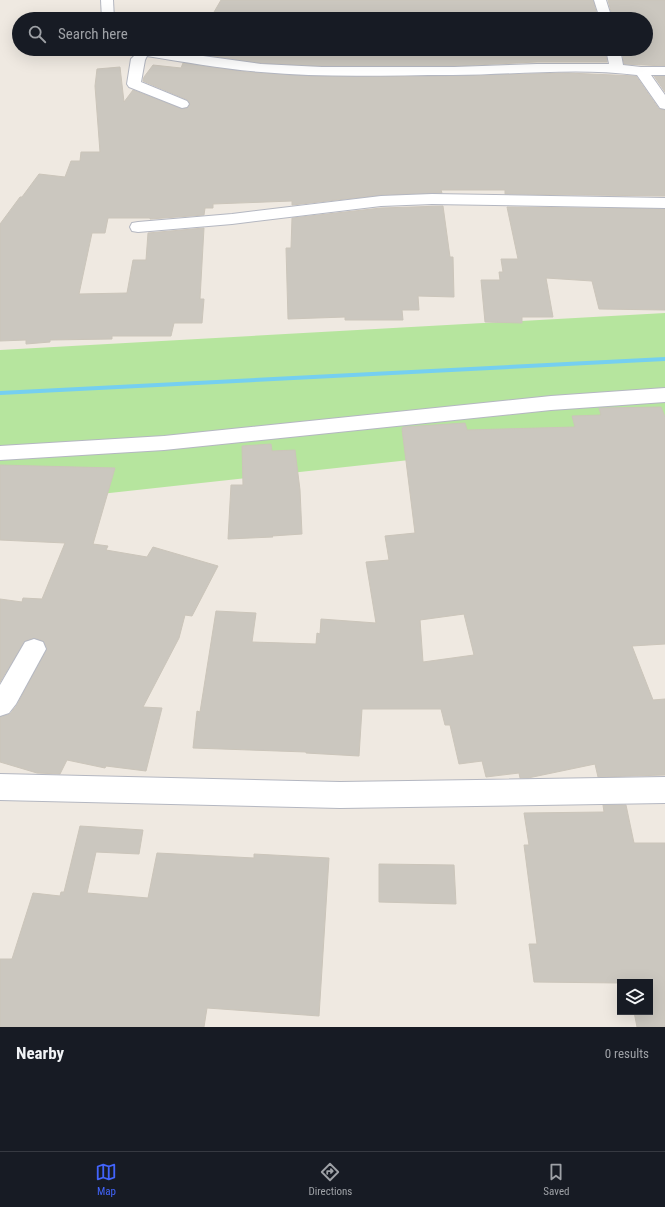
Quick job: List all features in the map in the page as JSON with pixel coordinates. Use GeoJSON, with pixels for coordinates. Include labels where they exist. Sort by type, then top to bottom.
{"type":"FeatureCollection","features":[{"type":"Feature","properties":{"kind":"street"},"geometry":{"type":"LineString","coordinates":[[107,0],[108,12]]}},
{"type":"Feature","properties":{"kind":"street"},"geometry":{"type":"LineString","coordinates":[[600,0],[604,12]]}},
{"type":"Feature","properties":{"kind":"street"},"geometry":{"type":"LineString","coordinates":[[140,56],[138,59],[134,84],[182,104]]}},
{"type":"Feature","properties":{"kind":"street"},"geometry":{"type":"LineString","coordinates":[[167,56],[261,68],[322,71],[617,68],[641,71],[665,70]]}},
{"type":"Feature","properties":{"kind":"street"},"geometry":{"type":"LineString","coordinates":[[614,56],[617,68]]}},
{"type":"Feature","properties":{"kind":"street"},"geometry":{"type":"LineString","coordinates":[[641,71],[665,105]]}},
{"type":"Feature","properties":{"kind":"street"},"geometry":{"type":"LineString","coordinates":[[138,227],[232,219],[381,201],[432,199],[591,203],[665,203]]}},
{"type":"Feature","properties":{"kind":"street"},"geometry":{"type":"LineString","coordinates":[[0,452],[164,444],[521,406],[628,396],[665,395]]}},
{"type":"Feature","properties":{"kind":"street"},"geometry":{"type":"LineString","coordinates":[[0,705],[7,696],[34,649]]}},
{"type":"Feature","properties":{"kind":"street"},"geometry":{"type":"LineString","coordinates":[[0,788],[340,795],[665,790]]}},
{"type":"Feature","properties":{"kind":"green space"},"geometry":{"type":"Polygon","coordinates":[[[665,313],[665,432],[0,505],[0,350],[665,313]]]}},
{"type":"Feature","properties":{"kind":"building"},"geometry":{"type":"Polygon","coordinates":[[[221,0],[593,0],[596,12],[214,12],[221,0]]]}},
{"type":"Feature","properties":{"kind":"building"},"geometry":{"type":"Polygon","coordinates":[[[608,0],[665,0],[665,66],[624,64],[623,56],[653,56],[653,12],[611,12],[608,0]]]}},
{"type":"Feature","properties":{"kind":"building"},"geometry":{"type":"Polygon","coordinates":[[[211,56],[606,56],[607,62],[537,62],[454,66],[322,66],[261,63],[211,56]]]}},
{"type":"Feature","properties":{"kind":"building"},"geometry":{"type":"Polygon","coordinates":[[[183,63],[247,72],[308,76],[452,76],[568,73],[636,76],[659,109],[665,110],[665,196],[505,194],[505,190],[441,190],[442,193],[381,195],[292,205],[292,201],[213,204],[213,208],[205,208],[204,215],[150,219],[108,218],[105,233],[92,233],[79,294],[127,293],[133,260],[146,260],[148,233],[204,228],[200,299],[204,299],[202,323],[174,323],[171,336],[112,336],[112,339],[50,340],[50,342],[26,344],[26,340],[0,341],[0,224],[39,174],[65,177],[71,161],[80,161],[81,152],[100,152],[95,86],[97,69],[120,67],[124,102],[133,90],[182,109],[187,108],[190,105],[188,100],[143,81],[144,77],[153,65],[181,68],[183,63]]]}},
{"type":"Feature","properties":{"kind":"building"},"geometry":{"type":"Polygon","coordinates":[[[654,76],[665,76],[665,92],[654,76]]]}},
{"type":"Feature","properties":{"kind":"building"},"geometry":{"type":"Polygon","coordinates":[[[443,206],[450,257],[453,257],[454,297],[418,296],[419,310],[402,310],[403,320],[345,320],[345,317],[288,319],[286,248],[291,248],[292,218],[381,208],[443,206]]]}},
{"type":"Feature","properties":{"kind":"building"},"geometry":{"type":"Polygon","coordinates":[[[507,207],[665,209],[665,310],[599,309],[592,281],[546,278],[553,317],[522,317],[522,323],[485,322],[481,280],[500,280],[499,272],[503,272],[501,259],[518,259],[507,207]]]}},
{"type":"Feature","properties":{"kind":"building"},"geometry":{"type":"Polygon","coordinates":[[[661,407],[665,417],[665,644],[632,646],[653,700],[665,699],[665,775],[598,777],[595,764],[528,778],[520,778],[519,773],[486,777],[482,761],[459,764],[450,725],[445,725],[441,709],[362,709],[359,756],[306,752],[193,748],[197,711],[200,712],[216,611],[256,613],[252,642],[316,644],[317,633],[320,634],[321,619],[376,623],[366,562],[389,560],[385,536],[415,533],[402,429],[403,427],[465,423],[467,430],[575,427],[572,416],[601,415],[599,408],[661,407]],[[464,614],[420,620],[423,662],[474,655],[464,614]]]}},
{"type":"Feature","properties":{"kind":"building"},"geometry":{"type":"Polygon","coordinates":[[[271,444],[272,451],[295,450],[300,490],[302,534],[228,539],[231,485],[243,485],[242,446],[271,444]]]}},
{"type":"Feature","properties":{"kind":"building"},"geometry":{"type":"Polygon","coordinates":[[[0,465],[115,468],[93,544],[108,546],[106,550],[147,557],[153,547],[218,566],[192,616],[185,615],[179,638],[143,707],[162,708],[146,771],[106,766],[105,768],[67,760],[60,774],[37,773],[0,762],[0,717],[10,714],[17,705],[47,648],[43,641],[34,638],[25,641],[0,682],[0,599],[22,602],[23,598],[42,599],[65,543],[0,540],[0,465]]]}},
{"type":"Feature","properties":{"kind":"building"},"geometry":{"type":"Polygon","coordinates":[[[603,805],[626,805],[634,843],[665,843],[665,1027],[637,1027],[635,1015],[653,1015],[653,979],[617,979],[617,983],[534,982],[529,944],[537,944],[524,845],[529,845],[524,813],[604,812],[603,805]]]}},
{"type":"Feature","properties":{"kind":"building"},"geometry":{"type":"Polygon","coordinates":[[[80,826],[143,830],[139,854],[96,852],[87,893],[148,898],[157,853],[254,858],[254,854],[329,858],[319,1016],[207,1008],[204,1027],[0,1027],[0,959],[12,959],[33,893],[60,896],[61,892],[64,892],[80,826]]]}},
{"type":"Feature","properties":{"kind":"building"},"geometry":{"type":"Polygon","coordinates":[[[379,864],[454,865],[456,904],[379,902],[379,864]]]}},
{"type":"Feature","properties":{"kind":"waterway"},"geometry":{"type":"LineString","coordinates":[[0,393],[665,359]]}}]}
